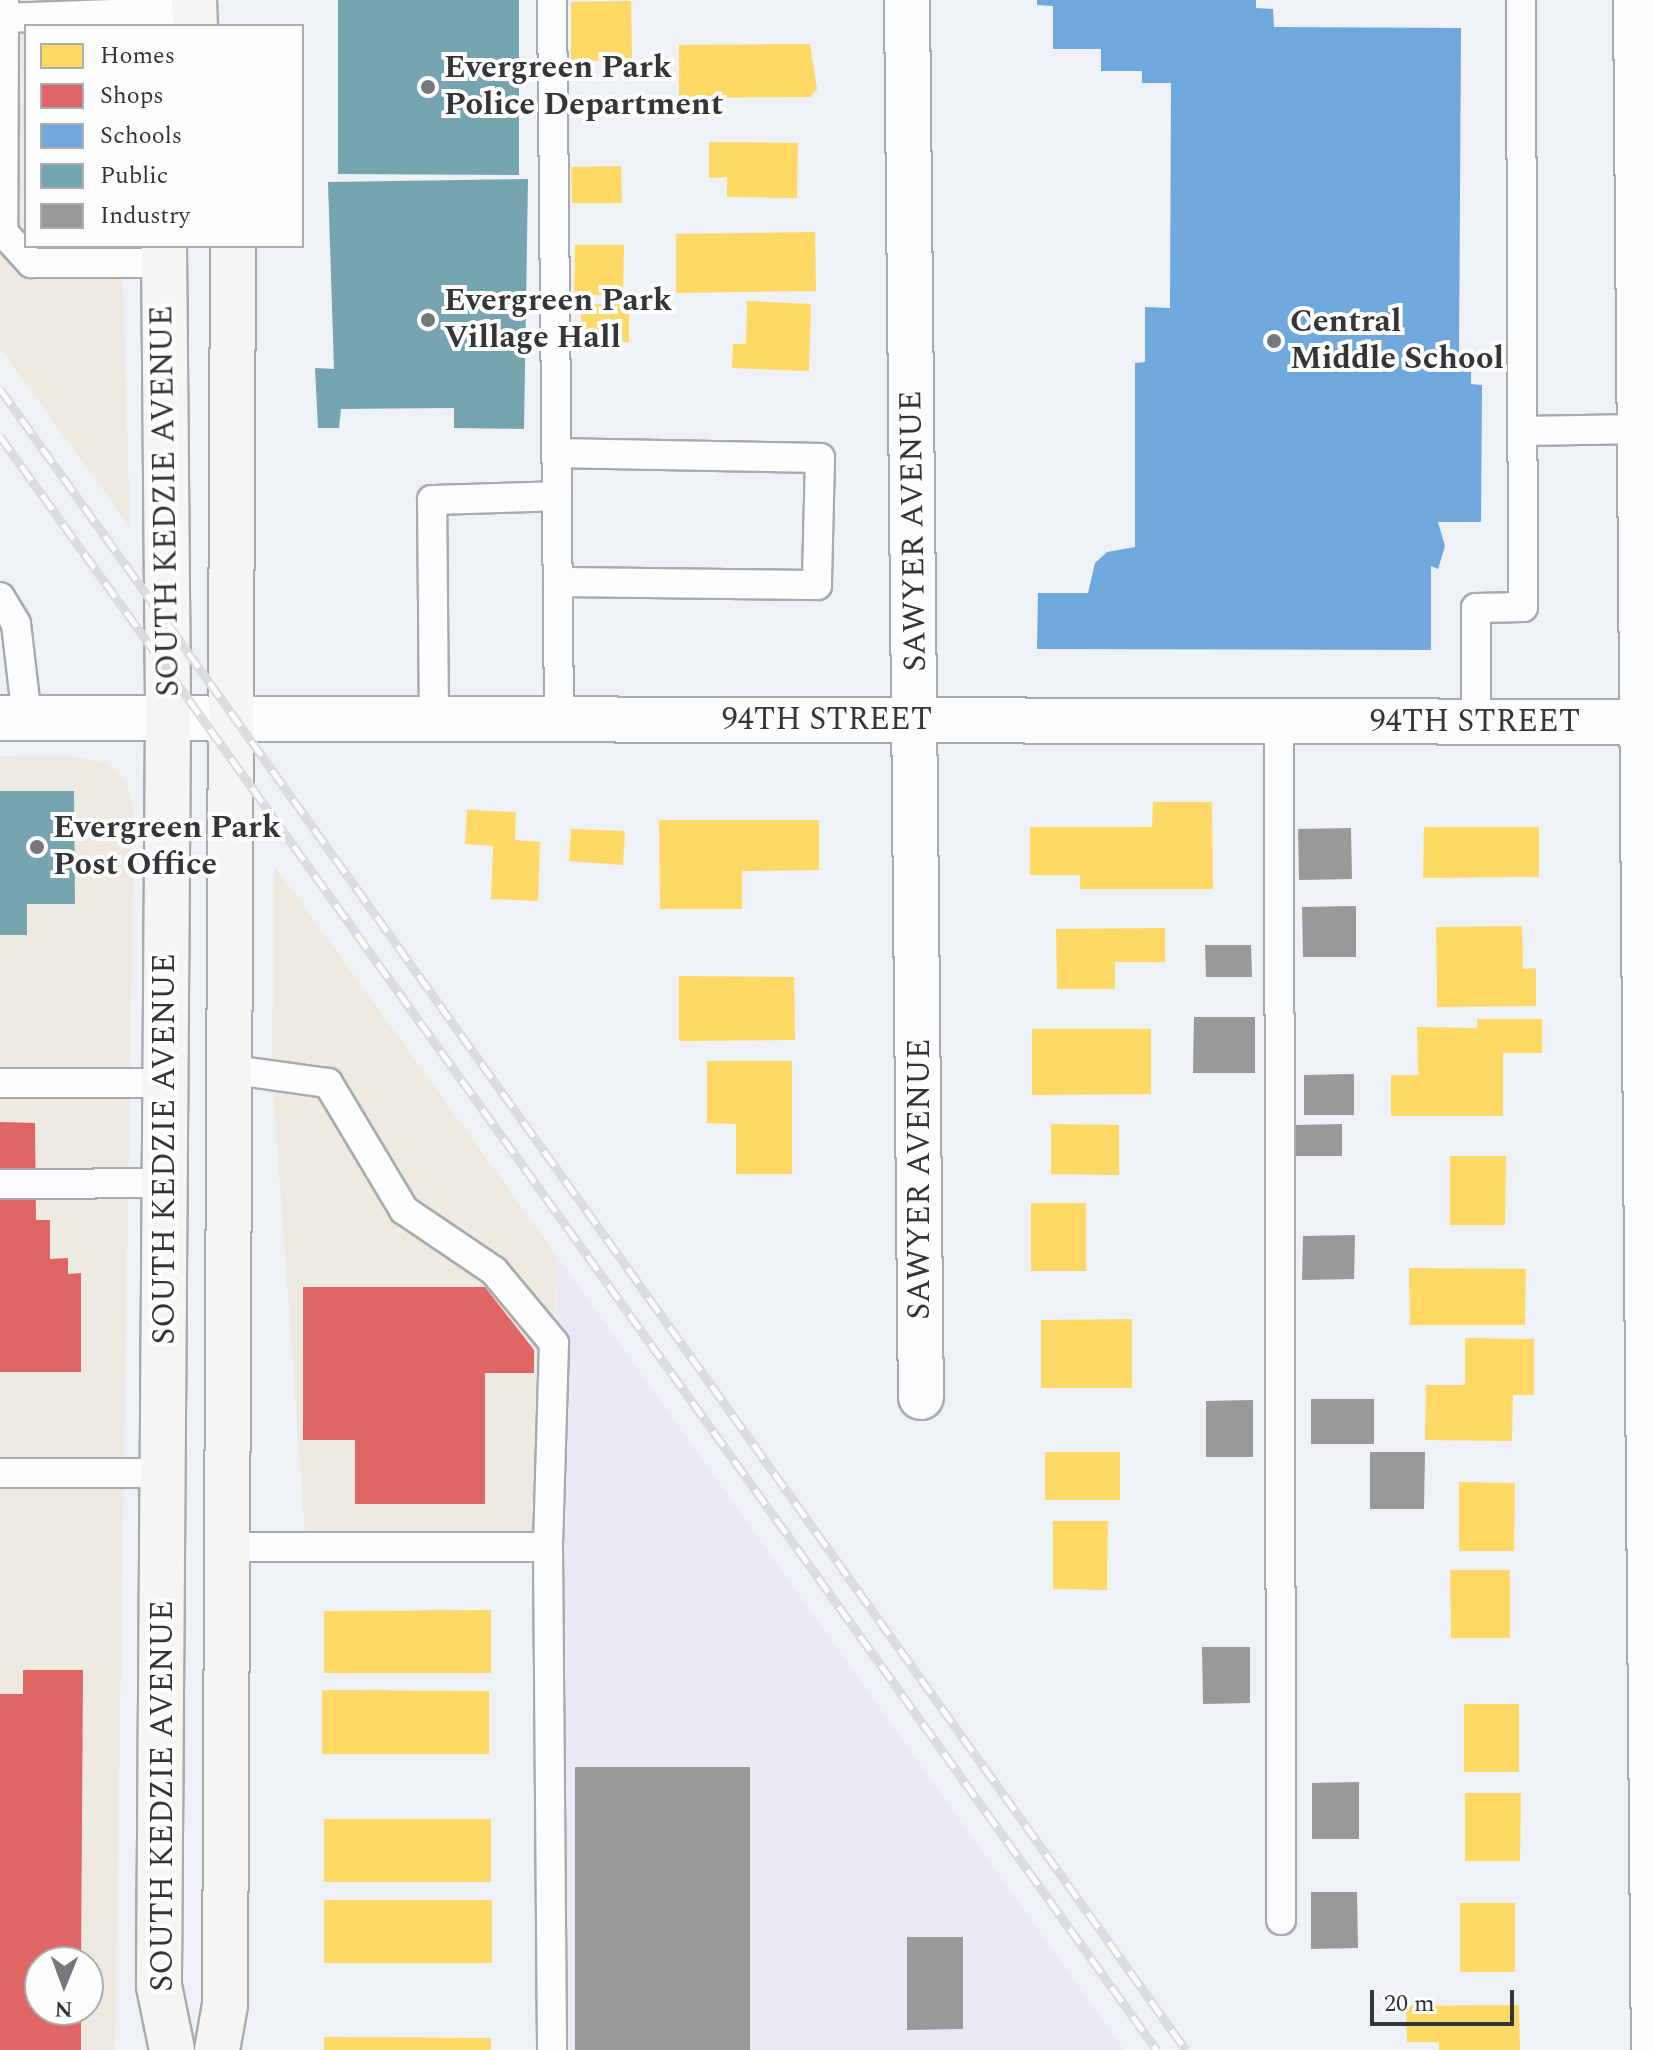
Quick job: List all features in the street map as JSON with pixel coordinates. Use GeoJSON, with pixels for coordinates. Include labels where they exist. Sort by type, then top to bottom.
{"type":"FeatureCollection","features":[{"type":"Feature","properties":{"kind":"main road","name":"SOUTH KEDZIE AVENUE"},"geometry":{"type":"LineString","coordinates":[[217,2050],[225,2005],[233,248]]}},
{"type":"Feature","properties":{"kind":"main road","name":"SOUTH KEDZIE AVENUE"},"geometry":{"type":"LineString","coordinates":[[164,254],[168,718],[159,1986],[172,2050]]}},
{"type":"Feature","properties":{"kind":"street","name":"SAWYER AVENUE"},"geometry":{"type":"LineString","coordinates":[[907,0],[917,720],[921,1397]]}},
{"type":"Feature","properties":{"kind":"street"},"geometry":{"type":"LineString","coordinates":[[1636,0],[1639,429],[1648,722],[1654,2050]]}},
{"type":"Feature","properties":{"kind":"street","name":"94TH STREET"},"geometry":{"type":"LineString","coordinates":[[14,718],[1648,722]]}},
{"type":"Feature","properties":{"kind":"lane"},"geometry":{"type":"LineString","coordinates":[[552,0],[559,719]]}},
{"type":"Feature","properties":{"kind":"lane"},"geometry":{"type":"LineString","coordinates":[[1476,722],[1476,608],[1523,607],[1521,0]]}},
{"type":"Feature","properties":{"kind":"lane"},"geometry":{"type":"LineString","coordinates":[[164,254],[31,263],[2,229],[4,9],[194,12]]}},
{"type":"Feature","properties":{"kind":"lane"},"geometry":{"type":"LineString","coordinates":[[1523,431],[1639,429]]}},
{"type":"Feature","properties":{"kind":"lane"},"geometry":{"type":"LineString","coordinates":[[556,453],[820,458],[817,585],[558,582]]}},
{"type":"Feature","properties":{"kind":"lane"},"geometry":{"type":"LineString","coordinates":[[434,719],[432,500],[557,496]]}},
{"type":"Feature","properties":{"kind":"lane"},"geometry":{"type":"LineString","coordinates":[[0,597],[16,624],[9,640],[14,718]]}},
{"type":"Feature","properties":{"kind":"lane"},"geometry":{"type":"LineString","coordinates":[[1279,722],[1281,1920]]}},
{"type":"Feature","properties":{"kind":"lane"},"geometry":{"type":"LineString","coordinates":[[227,1069],[328,1083],[404,1210],[494,1271],[554,1343],[548,1547],[552,2050]]}},
{"type":"Feature","properties":{"kind":"lane"},"geometry":{"type":"LineString","coordinates":[[0,1083],[165,1083]]}},
{"type":"Feature","properties":{"kind":"lane"},"geometry":{"type":"LineString","coordinates":[[0,1184],[165,1183]]}},
{"type":"Feature","properties":{"kind":"lane"},"geometry":{"type":"LineString","coordinates":[[0,1473],[163,1473]]}},
{"type":"Feature","properties":{"kind":"lane"},"geometry":{"type":"LineString","coordinates":[[225,1547],[548,1547]]}},
{"type":"Feature","properties":{"kind":"shaded area"},"geometry":{"type":"Polygon","coordinates":[[[0,0],[115,0],[24,24],[24,248],[122,248],[130,527],[0,348],[0,0]]]}},
{"type":"Feature","properties":{"kind":"shaded area"},"geometry":{"type":"Polygon","coordinates":[[[0,756],[82,757],[108,764],[127,783],[134,812],[115,2050],[0,2050],[0,756]]]}},
{"type":"Feature","properties":{"kind":"shaded area"},"geometry":{"type":"Polygon","coordinates":[[[274,865],[557,1256],[548,1547],[306,1546],[272,1076],[274,865]]]}},
{"type":"Feature","properties":{"kind":"shaded area"},"geometry":{"type":"Polygon","coordinates":[[[557,1256],[1124,2050],[552,2050],[557,1256]]]}},
{"type":"Feature","properties":{"kind":"building: Homes"},"geometry":{"type":"Polygon","coordinates":[[[631,1],[632,60],[571,61],[571,2],[631,1]]]}},
{"type":"Feature","properties":{"kind":"building: Homes"},"geometry":{"type":"Polygon","coordinates":[[[810,44],[817,89],[810,97],[679,98],[679,45],[810,44]]]}},
{"type":"Feature","properties":{"kind":"building: Homes"},"geometry":{"type":"Polygon","coordinates":[[[709,142],[798,143],[797,198],[727,197],[727,177],[709,178],[709,142]]]}},
{"type":"Feature","properties":{"kind":"building: Homes"},"geometry":{"type":"Polygon","coordinates":[[[621,166],[622,203],[572,203],[571,167],[621,166]]]}},
{"type":"Feature","properties":{"kind":"building: Homes"},"geometry":{"type":"Polygon","coordinates":[[[815,232],[816,291],[676,293],[676,234],[815,232]]]}},
{"type":"Feature","properties":{"kind":"building: Homes"},"geometry":{"type":"Polygon","coordinates":[[[575,245],[624,245],[623,295],[574,295],[575,245]]]}},
{"type":"Feature","properties":{"kind":"building: Homes"},"geometry":{"type":"Polygon","coordinates":[[[747,301],[811,304],[809,371],[732,368],[733,344],[746,344],[747,301]]]}},
{"type":"Feature","properties":{"kind":"building: Homes"},"geometry":{"type":"Polygon","coordinates":[[[581,304],[629,304],[629,342],[581,343],[581,304]]]}},
{"type":"Feature","properties":{"kind":"building: Homes"},"geometry":{"type":"Polygon","coordinates":[[[1153,802],[1212,802],[1213,889],[1080,889],[1080,875],[1030,875],[1030,827],[1152,827],[1153,802]]]}},
{"type":"Feature","properties":{"kind":"building: Homes"},"geometry":{"type":"Polygon","coordinates":[[[467,810],[516,812],[515,840],[540,842],[538,901],[491,899],[493,846],[465,844],[467,810]]]}},
{"type":"Feature","properties":{"kind":"building: Homes"},"geometry":{"type":"Polygon","coordinates":[[[659,820],[819,820],[819,870],[742,871],[742,909],[660,909],[659,820]]]}},
{"type":"Feature","properties":{"kind":"building: Homes"},"geometry":{"type":"Polygon","coordinates":[[[1424,827],[1539,827],[1539,877],[1423,878],[1424,827]]]}},
{"type":"Feature","properties":{"kind":"building: Homes"},"geometry":{"type":"Polygon","coordinates":[[[571,829],[625,831],[623,865],[569,861],[571,829]]]}},
{"type":"Feature","properties":{"kind":"building: Homes"},"geometry":{"type":"Polygon","coordinates":[[[1522,926],[1523,969],[1536,968],[1536,1006],[1437,1007],[1436,927],[1522,926]]]}},
{"type":"Feature","properties":{"kind":"building: Homes"},"geometry":{"type":"Polygon","coordinates":[[[1165,928],[1165,962],[1115,962],[1115,989],[1057,989],[1056,929],[1165,928]]]}},
{"type":"Feature","properties":{"kind":"building: Homes"},"geometry":{"type":"Polygon","coordinates":[[[679,976],[794,977],[795,1040],[679,1041],[679,976]]]}},
{"type":"Feature","properties":{"kind":"building: Homes"},"geometry":{"type":"Polygon","coordinates":[[[1477,1019],[1542,1019],[1542,1053],[1503,1053],[1503,1116],[1391,1116],[1391,1075],[1418,1075],[1417,1027],[1477,1028],[1477,1019]]]}},
{"type":"Feature","properties":{"kind":"building: Homes"},"geometry":{"type":"Polygon","coordinates":[[[1032,1029],[1151,1029],[1151,1094],[1032,1095],[1032,1029]]]}},
{"type":"Feature","properties":{"kind":"building: Homes"},"geometry":{"type":"Polygon","coordinates":[[[707,1061],[792,1061],[792,1174],[736,1174],[736,1124],[707,1123],[707,1061]]]}},
{"type":"Feature","properties":{"kind":"building: Homes"},"geometry":{"type":"Polygon","coordinates":[[[1051,1124],[1119,1125],[1119,1175],[1051,1174],[1051,1124]]]}},
{"type":"Feature","properties":{"kind":"building: Homes"},"geometry":{"type":"Polygon","coordinates":[[[1450,1156],[1506,1156],[1505,1225],[1450,1225],[1450,1156]]]}},
{"type":"Feature","properties":{"kind":"building: Homes"},"geometry":{"type":"Polygon","coordinates":[[[1031,1203],[1086,1203],[1086,1271],[1031,1271],[1031,1203]]]}},
{"type":"Feature","properties":{"kind":"building: Homes"},"geometry":{"type":"Polygon","coordinates":[[[1409,1268],[1526,1269],[1525,1325],[1410,1325],[1409,1268]]]}},
{"type":"Feature","properties":{"kind":"building: Homes"},"geometry":{"type":"Polygon","coordinates":[[[1132,1319],[1132,1388],[1041,1388],[1041,1320],[1132,1319]]]}},
{"type":"Feature","properties":{"kind":"building: Homes"},"geometry":{"type":"Polygon","coordinates":[[[1465,1338],[1534,1339],[1534,1395],[1513,1395],[1512,1441],[1425,1440],[1426,1385],[1465,1385],[1465,1338]]]}},
{"type":"Feature","properties":{"kind":"building: Homes"},"geometry":{"type":"Polygon","coordinates":[[[1045,1452],[1120,1452],[1120,1500],[1045,1500],[1045,1452]]]}},
{"type":"Feature","properties":{"kind":"building: Homes"},"geometry":{"type":"Polygon","coordinates":[[[1459,1482],[1515,1483],[1514,1551],[1459,1551],[1459,1482]]]}},
{"type":"Feature","properties":{"kind":"building: Homes"},"geometry":{"type":"Polygon","coordinates":[[[1053,1521],[1108,1521],[1107,1590],[1053,1589],[1053,1521]]]}},
{"type":"Feature","properties":{"kind":"building: Homes"},"geometry":{"type":"Polygon","coordinates":[[[1450,1570],[1510,1570],[1510,1638],[1451,1638],[1450,1570]]]}},
{"type":"Feature","properties":{"kind":"building: Homes"},"geometry":{"type":"Polygon","coordinates":[[[491,1610],[491,1673],[324,1673],[324,1611],[491,1610]]]}},
{"type":"Feature","properties":{"kind":"building: Homes"},"geometry":{"type":"Polygon","coordinates":[[[322,1690],[489,1691],[489,1754],[322,1754],[322,1690]]]}},
{"type":"Feature","properties":{"kind":"building: Homes"},"geometry":{"type":"Polygon","coordinates":[[[1464,1704],[1519,1704],[1519,1772],[1464,1772],[1464,1704]]]}},
{"type":"Feature","properties":{"kind":"building: Homes"},"geometry":{"type":"Polygon","coordinates":[[[1465,1793],[1521,1793],[1520,1861],[1465,1861],[1465,1793]]]}},
{"type":"Feature","properties":{"kind":"building: Homes"},"geometry":{"type":"Polygon","coordinates":[[[324,1819],[491,1819],[491,1882],[324,1882],[324,1819]]]}},
{"type":"Feature","properties":{"kind":"building: Homes"},"geometry":{"type":"Polygon","coordinates":[[[324,1900],[492,1900],[492,1963],[324,1963],[324,1900]]]}},
{"type":"Feature","properties":{"kind":"building: Homes"},"geometry":{"type":"Polygon","coordinates":[[[1460,1903],[1515,1903],[1515,1972],[1460,1972],[1460,1903]]]}},
{"type":"Feature","properties":{"kind":"building: Homes"},"geometry":{"type":"Polygon","coordinates":[[[1519,2005],[1520,2050],[1439,2050],[1439,2042],[1407,2042],[1406,2006],[1519,2005]]]}},
{"type":"Feature","properties":{"kind":"building: Homes"},"geometry":{"type":"Polygon","coordinates":[[[324,2037],[491,2038],[491,2050],[324,2050],[324,2037]]]}},
{"type":"Feature","properties":{"kind":"building: Shops"},"geometry":{"type":"Polygon","coordinates":[[[0,1122],[35,1123],[36,1220],[50,1220],[50,1259],[68,1258],[68,1274],[81,1273],[81,1372],[0,1372],[0,1122]]]}},
{"type":"Feature","properties":{"kind":"building: Shops"},"geometry":{"type":"Polygon","coordinates":[[[303,1287],[485,1287],[534,1350],[534,1373],[485,1373],[485,1504],[355,1504],[355,1440],[303,1440],[303,1287]]]}},
{"type":"Feature","properties":{"kind":"building: Shops"},"geometry":{"type":"Polygon","coordinates":[[[23,1670],[83,1670],[81,1946],[24,1946],[24,2026],[81,2026],[81,2050],[0,2050],[0,1694],[23,1694],[23,1670]]]}},
{"type":"Feature","properties":{"kind":"building: Schools"},"geometry":{"type":"Polygon","coordinates":[[[1037,0],[1256,0],[1256,8],[1273,9],[1274,27],[1461,28],[1459,361],[1471,361],[1471,384],[1482,385],[1481,522],[1438,522],[1445,546],[1438,569],[1431,566],[1431,650],[1037,649],[1038,593],[1088,593],[1095,563],[1107,552],[1135,547],[1135,363],[1145,362],[1145,307],[1170,308],[1171,83],[1142,83],[1142,71],[1101,71],[1101,49],[1053,49],[1053,6],[1037,5],[1037,0]]]}},
{"type":"Feature","properties":{"kind":"building: Public","name":"Evergreen Park Police Department"},"geometry":{"type":"Polygon","coordinates":[[[338,0],[519,0],[519,175],[338,174],[338,0]]]}},
{"type":"Feature","properties":{"kind":"building: Public","name":"Evergreen Park Village Hall"},"geometry":{"type":"Polygon","coordinates":[[[528,179],[524,429],[454,428],[454,408],[341,409],[339,428],[318,428],[315,368],[334,369],[328,182],[528,179]]]}},
{"type":"Feature","properties":{"kind":"building: Public","name":"Evergreen Park Post Office"},"geometry":{"type":"Polygon","coordinates":[[[0,791],[74,791],[75,904],[27,904],[27,935],[0,935],[0,791]]]}},
{"type":"Feature","properties":{"kind":"building: Industry"},"geometry":{"type":"Polygon","coordinates":[[[1351,828],[1352,879],[1299,880],[1298,829],[1351,828]]]}},
{"type":"Feature","properties":{"kind":"building: Industry"},"geometry":{"type":"Polygon","coordinates":[[[1356,906],[1356,957],[1303,957],[1302,907],[1356,906]]]}},
{"type":"Feature","properties":{"kind":"building: Industry"},"geometry":{"type":"Polygon","coordinates":[[[1205,945],[1251,945],[1252,977],[1206,977],[1205,945]]]}},
{"type":"Feature","properties":{"kind":"building: Industry"},"geometry":{"type":"Polygon","coordinates":[[[1194,1017],[1255,1017],[1255,1073],[1193,1073],[1194,1017]]]}},
{"type":"Feature","properties":{"kind":"building: Industry"},"geometry":{"type":"Polygon","coordinates":[[[1354,1074],[1354,1115],[1304,1115],[1304,1075],[1354,1074]]]}},
{"type":"Feature","properties":{"kind":"building: Industry"},"geometry":{"type":"Polygon","coordinates":[[[1342,1124],[1342,1156],[1296,1156],[1296,1125],[1342,1124]]]}},
{"type":"Feature","properties":{"kind":"building: Industry"},"geometry":{"type":"Polygon","coordinates":[[[1355,1235],[1354,1279],[1302,1280],[1303,1236],[1355,1235]]]}},
{"type":"Feature","properties":{"kind":"building: Industry"},"geometry":{"type":"Polygon","coordinates":[[[1311,1399],[1374,1399],[1374,1444],[1311,1444],[1311,1399]]]}},
{"type":"Feature","properties":{"kind":"building: Industry"},"geometry":{"type":"Polygon","coordinates":[[[1253,1400],[1253,1457],[1206,1457],[1206,1401],[1253,1400]]]}},
{"type":"Feature","properties":{"kind":"building: Industry"},"geometry":{"type":"Polygon","coordinates":[[[1370,1452],[1425,1452],[1424,1509],[1370,1509],[1370,1452]]]}},
{"type":"Feature","properties":{"kind":"building: Industry"},"geometry":{"type":"Polygon","coordinates":[[[1202,1647],[1250,1647],[1250,1703],[1203,1704],[1202,1647]]]}},
{"type":"Feature","properties":{"kind":"building: Industry"},"geometry":{"type":"Polygon","coordinates":[[[575,1767],[750,1767],[750,2050],[575,2050],[575,1767]]]}},
{"type":"Feature","properties":{"kind":"building: Industry"},"geometry":{"type":"Polygon","coordinates":[[[1359,1782],[1359,1839],[1312,1839],[1312,1783],[1359,1782]]]}},
{"type":"Feature","properties":{"kind":"building: Industry"},"geometry":{"type":"Polygon","coordinates":[[[1311,1892],[1357,1892],[1358,1948],[1311,1949],[1311,1892]]]}},
{"type":"Feature","properties":{"kind":"building: Industry"},"geometry":{"type":"Polygon","coordinates":[[[907,1937],[963,1937],[963,2029],[907,2030],[907,1937]]]}},
{"type":"Feature","properties":{"kind":"railway"},"geometry":{"type":"LineString","coordinates":[[0,389],[1186,2050]]}},
{"type":"Feature","properties":{"kind":"railway"},"geometry":{"type":"LineString","coordinates":[[0,436],[1157,2050]]}},
{"type":"Feature","properties":{"kind":"place","name":"Evergreen Park Police Department"},"geometry":{"type":"Point","coordinates":[428,87]}},
{"type":"Feature","properties":{"kind":"place","name":"Evergreen Park Village Hall"},"geometry":{"type":"Point","coordinates":[428,320]}},
{"type":"Feature","properties":{"kind":"place","name":"Central Middle School"},"geometry":{"type":"Point","coordinates":[1274,341]}},
{"type":"Feature","properties":{"kind":"place","name":"Evergreen Park Post Office"},"geometry":{"type":"Point","coordinates":[37,847]}}]}
